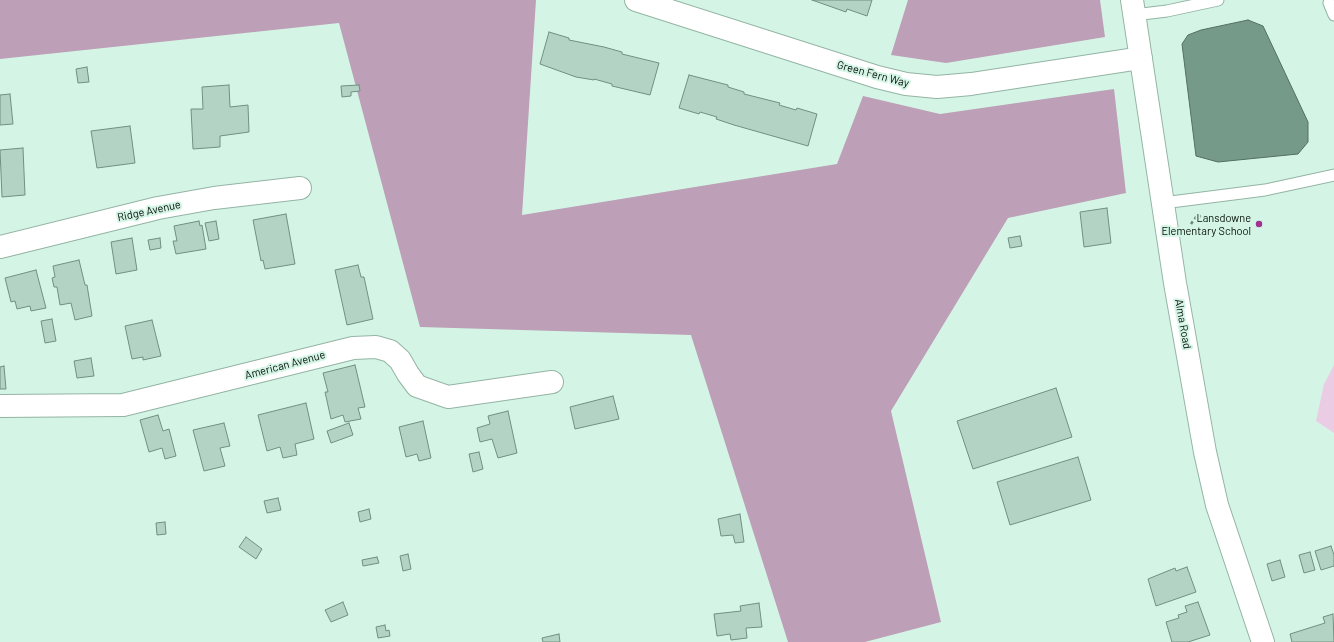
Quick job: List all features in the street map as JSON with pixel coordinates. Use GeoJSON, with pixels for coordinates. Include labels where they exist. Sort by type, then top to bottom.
{"type":"FeatureCollection","features":[{"type":"Feature","properties":{"kind":"street","name":"Green Fern Way"},"geometry":{"type":"LineString","coordinates":[[636,0],[877,77],[906,84],[937,87],[971,84],[1141,58]]}},
{"type":"Feature","properties":{"kind":"street","name":"Alma Road"},"geometry":{"type":"LineString","coordinates":[[1133,8],[1163,203],[1205,452],[1217,505],[1262,642]]}},
{"type":"Feature","properties":{"kind":"street","name":"Ridge Avenue"},"geometry":{"type":"LineString","coordinates":[[0,246],[158,208],[300,188]]}},
{"type":"Feature","properties":{"kind":"street","name":"American Avenue"},"geometry":{"type":"LineString","coordinates":[[0,406],[123,405],[331,353],[376,347],[390,351],[400,360],[417,386],[448,397],[552,382]]}},
{"type":"Feature","properties":{"kind":"lane"},"geometry":{"type":"LineString","coordinates":[[1133,8],[1167,11],[1218,0]]}},
{"type":"Feature","properties":{"kind":"lane"},"geometry":{"type":"LineString","coordinates":[[1329,3],[1334,15]]}},
{"type":"Feature","properties":{"kind":"lane"},"geometry":{"type":"LineString","coordinates":[[1163,203],[1265,190],[1334,175]]}},
{"type":"Feature","properties":{"kind":"shaded area"},"geometry":{"type":"Polygon","coordinates":[[[0,0],[536,0],[522,215],[837,164],[863,96],[940,114],[1114,89],[1126,193],[1008,218],[891,411],[941,622],[865,642],[788,642],[691,335],[420,327],[339,23],[0,59],[0,0]]]}},
{"type":"Feature","properties":{"kind":"shaded area"},"geometry":{"type":"Polygon","coordinates":[[[908,0],[1100,0],[1105,37],[946,63],[891,55],[908,0]]]}},
{"type":"Feature","properties":{"kind":"shaded area"},"geometry":{"type":"Polygon","coordinates":[[[1248,20],[1263,26],[1308,122],[1308,142],[1298,154],[1218,162],[1196,156],[1182,44],[1188,35],[1201,30],[1248,20]]]}},
{"type":"Feature","properties":{"kind":"shaded area"},"geometry":{"type":"Polygon","coordinates":[[[1334,365],[1334,433],[1316,421],[1324,384],[1334,365]]]}},
{"type":"Feature","properties":{"kind":"building"},"geometry":{"type":"Polygon","coordinates":[[[812,0],[872,0],[867,16],[847,9],[846,12],[812,0]]]}},
{"type":"Feature","properties":{"kind":"building"},"geometry":{"type":"Polygon","coordinates":[[[549,32],[569,38],[569,40],[604,47],[622,52],[622,54],[659,63],[650,95],[612,86],[612,84],[594,79],[576,77],[540,64],[549,32]]]}},
{"type":"Feature","properties":{"kind":"building"},"geometry":{"type":"Polygon","coordinates":[[[87,67],[89,82],[78,83],[76,69],[87,67]]]}},
{"type":"Feature","properties":{"kind":"building"},"geometry":{"type":"Polygon","coordinates":[[[689,75],[728,85],[728,87],[744,92],[744,94],[780,103],[779,105],[796,110],[797,108],[817,114],[808,146],[734,125],[716,119],[717,117],[700,112],[699,114],[679,108],[689,75]]]}},
{"type":"Feature","properties":{"kind":"building"},"geometry":{"type":"Polygon","coordinates":[[[229,85],[230,107],[248,105],[249,132],[220,136],[220,147],[193,149],[191,109],[203,109],[202,87],[229,85]]]}},
{"type":"Feature","properties":{"kind":"building"},"geometry":{"type":"Polygon","coordinates":[[[359,85],[360,91],[351,92],[351,96],[342,97],[341,86],[359,85]]]}},
{"type":"Feature","properties":{"kind":"building"},"geometry":{"type":"Polygon","coordinates":[[[10,94],[13,124],[0,125],[0,95],[10,94]]]}},
{"type":"Feature","properties":{"kind":"building"},"geometry":{"type":"Polygon","coordinates":[[[130,126],[135,163],[97,168],[91,131],[130,126]]]}},
{"type":"Feature","properties":{"kind":"building"},"geometry":{"type":"Polygon","coordinates":[[[23,148],[25,195],[2,197],[0,150],[23,148]]]}},
{"type":"Feature","properties":{"kind":"building"},"geometry":{"type":"Polygon","coordinates":[[[1107,208],[1111,243],[1084,247],[1080,212],[1107,208]]]}},
{"type":"Feature","properties":{"kind":"building"},"geometry":{"type":"Polygon","coordinates":[[[286,214],[295,264],[265,269],[263,260],[261,261],[253,220],[286,214]]]}},
{"type":"Feature","properties":{"kind":"building"},"geometry":{"type":"Polygon","coordinates":[[[199,221],[200,226],[202,225],[206,249],[176,254],[173,241],[177,241],[174,226],[199,221]]]}},
{"type":"Feature","properties":{"kind":"building"},"geometry":{"type":"Polygon","coordinates":[[[216,221],[219,239],[209,241],[205,223],[216,221]]]}},
{"type":"Feature","properties":{"kind":"building"},"geometry":{"type":"Polygon","coordinates":[[[1020,236],[1022,246],[1010,248],[1008,238],[1020,236]]]}},
{"type":"Feature","properties":{"kind":"building"},"geometry":{"type":"Polygon","coordinates":[[[132,238],[137,270],[116,274],[111,242],[132,238]]]}},
{"type":"Feature","properties":{"kind":"building"},"geometry":{"type":"Polygon","coordinates":[[[160,238],[161,248],[150,250],[148,240],[160,238]]]}},
{"type":"Feature","properties":{"kind":"building"},"geometry":{"type":"Polygon","coordinates":[[[79,260],[85,285],[87,285],[92,316],[75,320],[71,303],[60,305],[57,287],[54,287],[52,278],[55,277],[53,266],[79,260]]]}},
{"type":"Feature","properties":{"kind":"building"},"geometry":{"type":"Polygon","coordinates":[[[358,265],[361,277],[364,277],[373,319],[347,325],[335,270],[358,265]]]}},
{"type":"Feature","properties":{"kind":"building"},"geometry":{"type":"Polygon","coordinates":[[[36,270],[46,308],[31,311],[30,306],[17,309],[15,301],[11,302],[5,278],[36,270]]]}},
{"type":"Feature","properties":{"kind":"building"},"geometry":{"type":"Polygon","coordinates":[[[52,319],[56,341],[45,343],[41,321],[52,319]]]}},
{"type":"Feature","properties":{"kind":"building"},"geometry":{"type":"Polygon","coordinates":[[[152,320],[161,356],[143,360],[143,357],[132,359],[125,326],[152,320]]]}},
{"type":"Feature","properties":{"kind":"building"},"geometry":{"type":"Polygon","coordinates":[[[91,358],[94,376],[77,378],[74,361],[91,358]]]}},
{"type":"Feature","properties":{"kind":"building"},"geometry":{"type":"Polygon","coordinates":[[[355,365],[365,407],[358,408],[361,419],[345,422],[343,415],[331,419],[325,392],[328,392],[323,373],[355,365]]]}},
{"type":"Feature","properties":{"kind":"building"},"geometry":{"type":"Polygon","coordinates":[[[4,366],[6,389],[0,389],[0,367],[4,366]]]}},
{"type":"Feature","properties":{"kind":"building"},"geometry":{"type":"Polygon","coordinates":[[[1056,388],[1072,437],[973,469],[957,421],[1056,388]]]}},
{"type":"Feature","properties":{"kind":"building"},"geometry":{"type":"Polygon","coordinates":[[[613,396],[619,419],[575,429],[570,407],[613,396]]]}},
{"type":"Feature","properties":{"kind":"building"},"geometry":{"type":"Polygon","coordinates":[[[306,403],[314,439],[295,444],[297,455],[283,458],[280,447],[267,451],[258,415],[306,403]]]}},
{"type":"Feature","properties":{"kind":"building"},"geometry":{"type":"Polygon","coordinates":[[[508,411],[517,453],[498,458],[492,439],[480,442],[477,428],[490,424],[488,416],[508,411]]]}},
{"type":"Feature","properties":{"kind":"building"},"geometry":{"type":"Polygon","coordinates":[[[158,415],[163,431],[169,429],[176,456],[165,459],[162,448],[149,452],[140,420],[158,415]]]}},
{"type":"Feature","properties":{"kind":"building"},"geometry":{"type":"Polygon","coordinates":[[[423,421],[431,458],[419,461],[417,454],[406,457],[399,427],[423,421]]]}},
{"type":"Feature","properties":{"kind":"building"},"geometry":{"type":"Polygon","coordinates":[[[224,423],[230,446],[220,448],[225,466],[204,471],[193,430],[224,423]]]}},
{"type":"Feature","properties":{"kind":"building"},"geometry":{"type":"Polygon","coordinates":[[[349,423],[353,435],[331,443],[327,431],[349,423]]]}},
{"type":"Feature","properties":{"kind":"building"},"geometry":{"type":"Polygon","coordinates":[[[479,452],[483,469],[473,472],[469,454],[479,452]]]}},
{"type":"Feature","properties":{"kind":"building"},"geometry":{"type":"Polygon","coordinates":[[[1078,457],[1091,500],[1010,525],[997,482],[1078,457]]]}},
{"type":"Feature","properties":{"kind":"building"},"geometry":{"type":"Polygon","coordinates":[[[278,498],[281,510],[267,513],[264,501],[278,498]]]}},
{"type":"Feature","properties":{"kind":"building"},"geometry":{"type":"Polygon","coordinates":[[[369,509],[371,519],[360,522],[358,512],[369,509]]]}},
{"type":"Feature","properties":{"kind":"building"},"geometry":{"type":"Polygon","coordinates":[[[740,514],[744,542],[735,543],[733,535],[721,536],[718,519],[740,514]]]}},
{"type":"Feature","properties":{"kind":"building"},"geometry":{"type":"Polygon","coordinates":[[[165,522],[166,534],[157,535],[156,523],[165,522]]]}},
{"type":"Feature","properties":{"kind":"building"},"geometry":{"type":"Polygon","coordinates":[[[246,537],[262,549],[256,559],[239,547],[246,537]]]}},
{"type":"Feature","properties":{"kind":"building"},"geometry":{"type":"Polygon","coordinates":[[[1331,546],[1334,555],[1334,566],[1321,570],[1315,551],[1331,546]]]}},
{"type":"Feature","properties":{"kind":"building"},"geometry":{"type":"Polygon","coordinates":[[[1310,552],[1315,570],[1304,573],[1299,555],[1310,552]]]}},
{"type":"Feature","properties":{"kind":"building"},"geometry":{"type":"Polygon","coordinates":[[[408,554],[411,569],[403,571],[400,556],[408,554]]]}},
{"type":"Feature","properties":{"kind":"building"},"geometry":{"type":"Polygon","coordinates":[[[377,557],[379,563],[363,566],[362,560],[377,557]]]}},
{"type":"Feature","properties":{"kind":"building"},"geometry":{"type":"Polygon","coordinates":[[[1280,560],[1285,577],[1272,581],[1267,564],[1280,560]]]}},
{"type":"Feature","properties":{"kind":"building"},"geometry":{"type":"Polygon","coordinates":[[[1187,567],[1196,592],[1156,606],[1148,579],[1175,568],[1176,571],[1187,567]]]}},
{"type":"Feature","properties":{"kind":"building"},"geometry":{"type":"Polygon","coordinates":[[[343,602],[348,615],[331,622],[325,610],[343,602]]]}},
{"type":"Feature","properties":{"kind":"building"},"geometry":{"type":"Polygon","coordinates":[[[1198,602],[1210,635],[1188,642],[1172,642],[1166,622],[1179,618],[1178,615],[1187,612],[1185,606],[1198,602]]]}},
{"type":"Feature","properties":{"kind":"building"},"geometry":{"type":"Polygon","coordinates":[[[759,603],[762,627],[746,628],[747,638],[731,640],[730,634],[717,636],[714,614],[741,611],[740,606],[759,603]]]}},
{"type":"Feature","properties":{"kind":"building"},"geometry":{"type":"Polygon","coordinates":[[[1333,614],[1334,642],[1292,642],[1290,634],[1325,623],[1323,617],[1333,614]]]}},
{"type":"Feature","properties":{"kind":"building"},"geometry":{"type":"Polygon","coordinates":[[[385,625],[386,631],[389,630],[390,636],[378,638],[376,627],[385,625]]]}},
{"type":"Feature","properties":{"kind":"building"},"geometry":{"type":"Polygon","coordinates":[[[559,634],[560,642],[543,642],[542,638],[559,634]]]}},
{"type":"Feature","properties":{"kind":"place","name":"Lansdowne Elementary School"},"geometry":{"type":"Point","coordinates":[1259,224]}}]}
